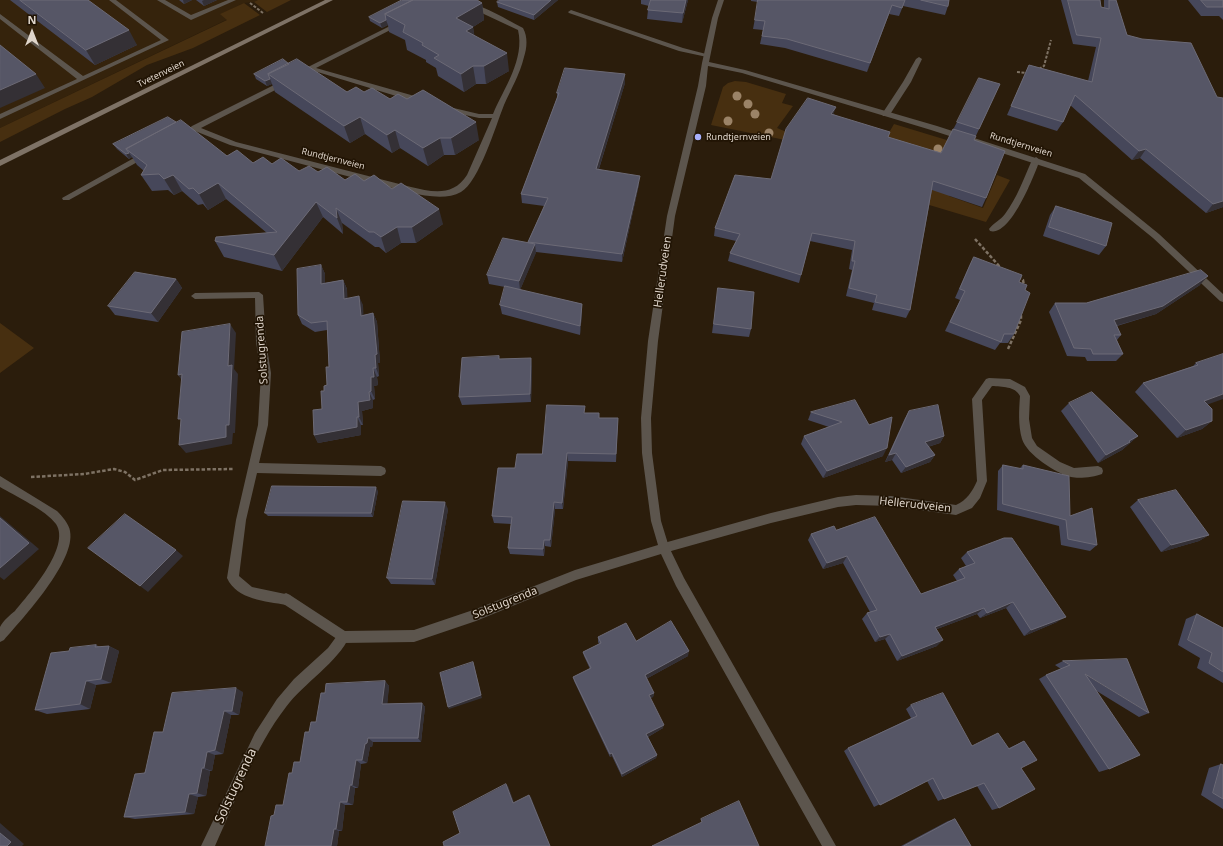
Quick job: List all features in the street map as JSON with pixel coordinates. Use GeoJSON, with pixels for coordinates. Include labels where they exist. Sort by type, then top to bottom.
{"type":"FeatureCollection","features":[{"type":"Feature","properties":{"kind":"main road","name":"Tvetenveien"},"geometry":{"type":"LineString","coordinates":[[0,163],[330,0]]}},
{"type":"Feature","properties":{"kind":"street"},"geometry":{"type":"LineString","coordinates":[[0,116],[166,40],[112,0]]}},
{"type":"Feature","properties":{"kind":"street"},"geometry":{"type":"LineString","coordinates":[[160,0],[191,18],[233,0]]}},
{"type":"Feature","properties":{"kind":"street","name":"Rundtjernveien"},"geometry":{"type":"LineString","coordinates":[[195,128],[203,133],[238,145],[334,171],[421,192],[440,193],[460,189],[474,168],[518,65],[524,45],[524,36],[521,29],[470,4],[457,0]]}},
{"type":"Feature","properties":{"kind":"street","name":"Hellerudveien"},"geometry":{"type":"LineString","coordinates":[[721,0],[715,18],[702,86],[671,216],[653,341],[646,418],[647,453],[656,521],[664,548],[680,582],[829,846]]}},
{"type":"Feature","properties":{"kind":"street","name":"Rundtjernveien"},"geometry":{"type":"LineString","coordinates":[[571,12],[743,71],[1036,160],[1082,176],[1156,236],[1223,299]]}},
{"type":"Feature","properties":{"kind":"street"},"geometry":{"type":"LineString","coordinates":[[0,16],[82,79]]}},
{"type":"Feature","properties":{"kind":"street"},"geometry":{"type":"LineString","coordinates":[[182,135],[409,18]]}},
{"type":"Feature","properties":{"kind":"street"},"geometry":{"type":"LineString","coordinates":[[886,114],[907,82],[919,59]]}},
{"type":"Feature","properties":{"kind":"street"},"geometry":{"type":"LineString","coordinates":[[310,68],[431,104],[479,116],[496,116]]}},
{"type":"Feature","properties":{"kind":"street"},"geometry":{"type":"LineString","coordinates":[[66,198],[155,150]]}},
{"type":"Feature","properties":{"kind":"street"},"geometry":{"type":"LineString","coordinates":[[993,229],[1002,224],[1021,196],[1036,160]]}},
{"type":"Feature","properties":{"kind":"street","name":"Solstugrenda"},"geometry":{"type":"LineString","coordinates":[[195,296],[259,295],[261,342],[266,373],[264,425],[241,520],[234,578],[249,592],[286,599],[343,637],[414,636],[476,615],[575,574],[664,548]]}},
{"type":"Feature","properties":{"kind":"street","name":"Hellerudveien"},"geometry":{"type":"LineString","coordinates":[[664,548],[771,518],[838,502],[856,500],[891,501],[956,510],[968,505],[976,495],[982,481],[977,399],[989,382],[1010,383],[1022,390],[1025,396],[1024,419],[1027,439],[1033,449],[1056,465],[1073,473],[1098,471]]}},
{"type":"Feature","properties":{"kind":"street"},"geometry":{"type":"LineString","coordinates":[[253,468],[306,468],[381,471]]}},
{"type":"Feature","properties":{"kind":"street"},"geometry":{"type":"LineString","coordinates":[[0,481],[60,521],[66,535],[60,554],[50,574],[32,599],[0,636]]}},
{"type":"Feature","properties":{"kind":"street","name":"Solstugrenda"},"geometry":{"type":"LineString","coordinates":[[208,846],[259,737],[281,703],[298,683],[332,652],[343,637]]}},
{"type":"Feature","properties":{"kind":"path"},"geometry":{"type":"LineString","coordinates":[[248,1],[264,14]]}},
{"type":"Feature","properties":{"kind":"path"},"geometry":{"type":"LineString","coordinates":[[1038,70],[1044,66],[1051,40]]}},
{"type":"Feature","properties":{"kind":"path"},"geometry":{"type":"LineString","coordinates":[[1017,72],[1032,74]]}},
{"type":"Feature","properties":{"kind":"path"},"geometry":{"type":"LineString","coordinates":[[976,239],[997,265],[1004,270]]}},
{"type":"Feature","properties":{"kind":"path"},"geometry":{"type":"LineString","coordinates":[[1017,276],[1023,280],[1025,292]]}},
{"type":"Feature","properties":{"kind":"path"},"geometry":{"type":"LineString","coordinates":[[1008,349],[1021,320],[1022,308]]}},
{"type":"Feature","properties":{"kind":"path"},"geometry":{"type":"LineString","coordinates":[[28,477],[84,474],[114,469],[125,472],[136,480],[163,470],[253,468]]}},
{"type":"Feature","properties":{"kind":"shaded area"},"geometry":{"type":"Polygon","coordinates":[[[0,0],[258,0],[244,3],[221,14],[228,19],[0,128],[0,0]]]}},
{"type":"Feature","properties":{"kind":"shaded area"},"geometry":{"type":"Polygon","coordinates":[[[258,0],[291,0],[267,12],[254,2],[258,0]]]}},
{"type":"Feature","properties":{"kind":"shaded area"},"geometry":{"type":"Polygon","coordinates":[[[244,3],[260,15],[193,48],[147,65],[92,97],[0,142],[0,128],[227,20],[220,14],[244,3]]]}},
{"type":"Feature","properties":{"kind":"shaded area"},"geometry":{"type":"Polygon","coordinates":[[[735,81],[746,82],[786,94],[782,103],[793,106],[777,128],[825,148],[711,125],[723,87],[728,83],[735,81]]]}},
{"type":"Feature","properties":{"kind":"shaded area"},"geometry":{"type":"Polygon","coordinates":[[[894,124],[973,148],[949,196],[983,208],[997,175],[1010,180],[986,222],[926,204],[887,136],[894,124]]]}},
{"type":"Feature","properties":{"kind":"shaded area"},"geometry":{"type":"Polygon","coordinates":[[[0,323],[34,348],[0,373],[0,323]]]}},
{"type":"Feature","properties":{"kind":"building"},"geometry":{"type":"Polygon","coordinates":[[[20,0],[88,0],[129,30],[86,50],[20,0]]]}},
{"type":"Feature","properties":{"kind":"building"},"geometry":{"type":"Polygon","coordinates":[[[402,0],[413,0],[385,14],[386,20],[380,23],[369,17],[402,0]]]}},
{"type":"Feature","properties":{"kind":"building"},"geometry":{"type":"Polygon","coordinates":[[[413,0],[477,0],[482,3],[456,18],[473,27],[466,31],[507,53],[484,66],[473,66],[461,74],[434,58],[439,55],[422,45],[423,43],[403,32],[405,25],[385,14],[413,0]]]}},
{"type":"Feature","properties":{"kind":"building"},"geometry":{"type":"Polygon","coordinates":[[[499,0],[551,0],[534,15],[497,2],[499,0]]]}},
{"type":"Feature","properties":{"kind":"building"},"geometry":{"type":"Polygon","coordinates":[[[651,0],[686,0],[683,13],[648,10],[651,0]]]}},
{"type":"Feature","properties":{"kind":"building"},"geometry":{"type":"Polygon","coordinates":[[[758,0],[905,0],[902,8],[892,5],[870,63],[787,39],[762,36],[765,21],[755,20],[758,0]]]}},
{"type":"Feature","properties":{"kind":"building"},"geometry":{"type":"Polygon","coordinates":[[[921,0],[949,0],[948,6],[921,0]]]}},
{"type":"Feature","properties":{"kind":"building"},"geometry":{"type":"Polygon","coordinates":[[[1068,0],[1100,0],[1101,7],[1109,9],[1109,0],[1116,0],[1127,35],[1142,39],[1191,43],[1217,97],[1223,98],[1223,201],[1213,204],[1146,149],[1139,151],[1075,95],[1063,122],[1011,106],[1029,65],[1092,82],[1101,38],[1077,35],[1068,0]]]}},
{"type":"Feature","properties":{"kind":"building"},"geometry":{"type":"Polygon","coordinates":[[[1201,0],[1223,0],[1223,7],[1207,7],[1201,0]]]}},
{"type":"Feature","properties":{"kind":"building"},"geometry":{"type":"Polygon","coordinates":[[[0,45],[36,74],[0,90],[0,45]]]}},
{"type":"Feature","properties":{"kind":"building"},"geometry":{"type":"Polygon","coordinates":[[[283,59],[289,64],[268,74],[270,79],[265,81],[254,74],[283,59]]]}},
{"type":"Feature","properties":{"kind":"building"},"geometry":{"type":"Polygon","coordinates":[[[297,59],[347,92],[356,87],[364,92],[372,88],[390,99],[398,94],[407,99],[423,90],[476,122],[451,138],[440,138],[423,148],[395,130],[387,135],[360,117],[344,126],[268,74],[297,59]]]}},
{"type":"Feature","properties":{"kind":"building"},"geometry":{"type":"Polygon","coordinates":[[[565,68],[625,74],[596,169],[640,176],[622,254],[528,242],[548,198],[521,194],[559,93],[557,93],[565,68]]]}},
{"type":"Feature","properties":{"kind":"building"},"geometry":{"type":"Polygon","coordinates":[[[979,78],[1000,84],[979,129],[957,122],[979,78]]]}},
{"type":"Feature","properties":{"kind":"building"},"geometry":{"type":"Polygon","coordinates":[[[808,98],[836,107],[831,114],[890,132],[888,137],[941,153],[953,129],[976,136],[974,140],[1005,151],[986,198],[933,181],[910,310],[875,302],[877,295],[849,288],[855,261],[852,261],[855,241],[812,233],[801,275],[730,253],[740,234],[715,228],[735,175],[771,179],[786,129],[808,98]]]}},
{"type":"Feature","properties":{"kind":"building"},"geometry":{"type":"Polygon","coordinates":[[[168,117],[176,122],[126,149],[129,153],[126,154],[113,144],[168,117]]]}},
{"type":"Feature","properties":{"kind":"building"},"geometry":{"type":"Polygon","coordinates":[[[181,120],[227,156],[237,150],[253,163],[263,157],[272,164],[281,158],[299,171],[309,166],[318,172],[327,167],[345,180],[355,174],[364,181],[374,175],[392,189],[401,183],[439,209],[412,227],[397,227],[381,237],[374,232],[369,232],[336,208],[337,218],[316,202],[274,255],[215,241],[216,237],[277,232],[218,183],[199,194],[193,188],[189,189],[173,175],[164,179],[159,174],[141,175],[147,165],[126,149],[181,120]]]}},
{"type":"Feature","properties":{"kind":"building"},"geometry":{"type":"Polygon","coordinates":[[[1056,206],[1112,223],[1106,246],[1049,227],[1056,206]]]}},
{"type":"Feature","properties":{"kind":"building"},"geometry":{"type":"Polygon","coordinates":[[[503,238],[535,244],[519,281],[487,275],[503,238]]]}},
{"type":"Feature","properties":{"kind":"building"},"geometry":{"type":"Polygon","coordinates":[[[974,257],[1022,275],[1019,282],[1027,285],[1025,290],[1030,293],[1014,334],[1004,334],[1001,342],[950,322],[965,291],[960,289],[974,257]]]}},
{"type":"Feature","properties":{"kind":"building"},"geometry":{"type":"Polygon","coordinates":[[[321,265],[321,284],[343,280],[344,299],[359,296],[361,316],[373,313],[377,354],[375,355],[376,368],[373,368],[374,377],[371,377],[371,391],[369,392],[370,400],[358,402],[359,417],[357,417],[357,427],[314,435],[313,410],[322,409],[321,391],[324,391],[324,386],[327,385],[326,367],[329,367],[327,321],[311,323],[298,315],[297,269],[321,265]]]}},
{"type":"Feature","properties":{"kind":"building"},"geometry":{"type":"Polygon","coordinates":[[[1201,270],[1208,276],[1163,306],[1114,320],[1121,335],[1114,335],[1123,354],[1093,354],[1091,349],[1074,348],[1055,303],[1086,303],[1201,270]]]}},
{"type":"Feature","properties":{"kind":"building"},"geometry":{"type":"Polygon","coordinates":[[[135,272],[176,279],[151,313],[108,306],[135,272]]]}},
{"type":"Feature","properties":{"kind":"building"},"geometry":{"type":"Polygon","coordinates":[[[505,286],[582,304],[580,326],[500,305],[505,286]]]}},
{"type":"Feature","properties":{"kind":"building"},"geometry":{"type":"Polygon","coordinates":[[[718,288],[754,292],[751,329],[714,324],[718,288]]]}},
{"type":"Feature","properties":{"kind":"building"},"geometry":{"type":"Polygon","coordinates":[[[230,324],[228,366],[232,365],[229,425],[226,425],[226,437],[179,445],[181,419],[178,419],[182,374],[178,375],[182,332],[230,324]]]}},
{"type":"Feature","properties":{"kind":"building"},"geometry":{"type":"Polygon","coordinates":[[[1223,354],[1223,394],[1204,401],[1212,409],[1212,421],[1186,430],[1143,383],[1198,365],[1196,363],[1223,354]]]}},
{"type":"Feature","properties":{"kind":"building"},"geometry":{"type":"Polygon","coordinates":[[[499,356],[499,359],[531,358],[530,394],[459,397],[462,358],[499,356]]]}},
{"type":"Feature","properties":{"kind":"building"},"geometry":{"type":"Polygon","coordinates":[[[1092,392],[1138,436],[1106,455],[1069,403],[1092,392]]]}},
{"type":"Feature","properties":{"kind":"building"},"geometry":{"type":"Polygon","coordinates":[[[855,400],[869,425],[892,417],[887,448],[827,471],[804,436],[842,422],[811,412],[855,400]]]}},
{"type":"Feature","properties":{"kind":"building"},"geometry":{"type":"Polygon","coordinates":[[[547,405],[585,406],[584,413],[599,413],[599,418],[618,418],[616,454],[567,453],[562,503],[554,502],[550,540],[544,540],[543,549],[508,548],[512,517],[492,516],[498,468],[515,468],[517,454],[542,454],[547,405]]]}},
{"type":"Feature","properties":{"kind":"building"},"geometry":{"type":"Polygon","coordinates":[[[938,405],[944,436],[925,442],[935,455],[906,467],[896,453],[889,455],[909,411],[938,405]]]}},
{"type":"Feature","properties":{"kind":"building"},"geometry":{"type":"Polygon","coordinates":[[[1003,465],[1023,469],[1023,465],[1069,476],[1070,516],[1092,508],[1097,545],[1068,539],[1066,520],[1003,504],[1003,465]]]}},
{"type":"Feature","properties":{"kind":"building"},"geometry":{"type":"Polygon","coordinates":[[[272,486],[376,487],[371,513],[265,513],[272,486]]]}},
{"type":"Feature","properties":{"kind":"building"},"geometry":{"type":"Polygon","coordinates":[[[1176,490],[1209,535],[1171,545],[1138,500],[1176,490]]]}},
{"type":"Feature","properties":{"kind":"building"},"geometry":{"type":"Polygon","coordinates":[[[403,501],[445,502],[432,579],[387,578],[403,501]]]}},
{"type":"Feature","properties":{"kind":"building"},"geometry":{"type":"Polygon","coordinates":[[[125,514],[176,550],[140,586],[88,548],[125,514]]]}},
{"type":"Feature","properties":{"kind":"building"},"geometry":{"type":"Polygon","coordinates":[[[875,517],[921,594],[965,578],[959,569],[975,563],[967,552],[1004,538],[1012,538],[1066,617],[1031,630],[1013,602],[987,613],[984,608],[935,627],[943,640],[902,656],[890,634],[880,637],[867,613],[877,610],[847,556],[827,563],[811,534],[834,526],[836,530],[875,517]]]}},
{"type":"Feature","properties":{"kind":"building"},"geometry":{"type":"Polygon","coordinates":[[[0,518],[29,543],[0,568],[0,518]]]}},
{"type":"Feature","properties":{"kind":"building"},"geometry":{"type":"Polygon","coordinates":[[[1197,614],[1223,628],[1223,672],[1209,663],[1212,653],[1188,640],[1197,614]]]}},
{"type":"Feature","properties":{"kind":"building"},"geometry":{"type":"Polygon","coordinates":[[[671,621],[689,651],[645,675],[654,693],[649,695],[664,725],[646,734],[657,755],[622,774],[612,753],[610,754],[573,677],[591,668],[583,652],[601,643],[598,637],[626,623],[636,641],[671,621]]]}},
{"type":"Feature","properties":{"kind":"building"},"geometry":{"type":"Polygon","coordinates":[[[96,645],[95,647],[109,646],[101,679],[86,681],[80,704],[35,710],[51,653],[69,651],[70,648],[96,645]]]}},
{"type":"Feature","properties":{"kind":"building"},"geometry":{"type":"Polygon","coordinates":[[[1127,659],[1149,713],[1085,674],[1140,755],[1109,769],[1046,675],[1070,665],[1063,661],[1127,659]]]}},
{"type":"Feature","properties":{"kind":"building"},"geometry":{"type":"Polygon","coordinates":[[[473,662],[481,695],[448,707],[440,673],[473,662]]]}},
{"type":"Feature","properties":{"kind":"building"},"geometry":{"type":"Polygon","coordinates":[[[385,681],[382,704],[422,703],[418,738],[368,738],[367,743],[365,744],[362,760],[356,760],[352,785],[350,785],[347,802],[340,802],[336,829],[334,829],[331,846],[265,846],[271,816],[274,815],[276,805],[283,805],[289,773],[292,773],[294,762],[300,762],[305,732],[309,732],[311,722],[316,722],[321,693],[325,693],[326,684],[385,681]]]}},
{"type":"Feature","properties":{"kind":"building"},"geometry":{"type":"Polygon","coordinates":[[[236,688],[232,711],[224,711],[215,750],[207,752],[197,793],[189,794],[185,812],[124,817],[135,774],[145,773],[154,732],[163,732],[172,693],[236,688]]]}},
{"type":"Feature","properties":{"kind":"building"},"geometry":{"type":"Polygon","coordinates":[[[943,693],[972,746],[998,733],[1009,749],[1024,741],[1037,760],[1021,768],[1035,789],[999,808],[984,783],[944,799],[933,778],[880,805],[848,748],[917,716],[911,705],[943,693]]]}},
{"type":"Feature","properties":{"kind":"building"},"geometry":{"type":"Polygon","coordinates":[[[1221,764],[1223,765],[1223,799],[1213,793],[1221,764]]]}},
{"type":"Feature","properties":{"kind":"building"},"geometry":{"type":"Polygon","coordinates":[[[506,784],[513,803],[529,795],[550,846],[444,846],[443,842],[460,833],[453,812],[506,784]]]}},
{"type":"Feature","properties":{"kind":"building"},"geometry":{"type":"Polygon","coordinates":[[[739,801],[759,846],[652,846],[702,822],[701,819],[739,801]]]}},
{"type":"Feature","properties":{"kind":"building"},"geometry":{"type":"Polygon","coordinates":[[[955,819],[971,846],[904,846],[955,819]]]}},
{"type":"Feature","properties":{"kind":"building"},"geometry":{"type":"Polygon","coordinates":[[[0,833],[11,842],[7,846],[0,846],[0,833]]]}},
{"type":"Feature","properties":{"kind":"place","name":"Rundtjernveien"},"geometry":{"type":"Point","coordinates":[698,137]}}]}
